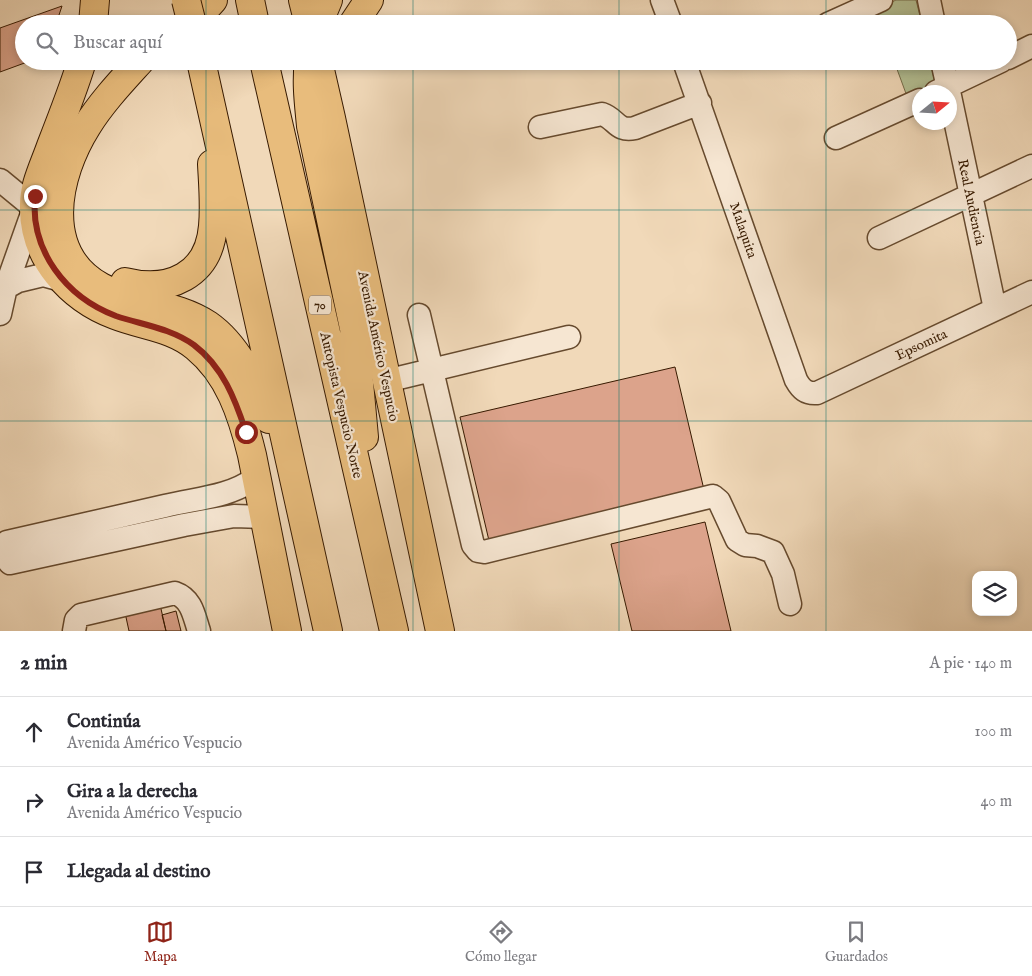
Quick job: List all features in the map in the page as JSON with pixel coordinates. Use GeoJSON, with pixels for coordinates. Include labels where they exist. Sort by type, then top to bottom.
{"type":"FeatureCollection","features":[{"type":"Feature","properties":{"kind":"main road"},"geometry":{"type":"LineString","coordinates":[[94,15],[95,0]]}},
{"type":"Feature","properties":{"kind":"main road"},"geometry":{"type":"LineString","coordinates":[[186,0],[189,15]]}},
{"type":"Feature","properties":{"kind":"main road"},"geometry":{"type":"LineString","coordinates":[[182,15],[196,0]]}},
{"type":"Feature","properties":{"kind":"main road"},"geometry":{"type":"LineString","coordinates":[[199,15],[213,0]]}},
{"type":"Feature","properties":{"kind":"main road"},"geometry":{"type":"LineString","coordinates":[[250,0],[254,15]]}},
{"type":"Feature","properties":{"kind":"main road"},"geometry":{"type":"LineString","coordinates":[[303,0],[307,15]]}},
{"type":"Feature","properties":{"kind":"main road"},"geometry":{"type":"LineString","coordinates":[[322,15],[328,0]]}},
{"type":"Feature","properties":{"kind":"main road"},"geometry":{"type":"LineString","coordinates":[[359,15],[369,0]]}},
{"type":"Feature","properties":{"kind":"main road"},"geometry":{"type":"LineString","coordinates":[[79,70],[37,186],[34,208],[42,248],[61,280],[74,292],[116,316],[170,332],[195,346],[206,356],[226,381],[246,432],[287,631]]}},
{"type":"Feature","properties":{"kind":"main road"},"geometry":{"type":"LineString","coordinates":[[132,70],[99,108],[75,148],[68,166],[59,202],[60,231],[64,245],[80,270],[99,286],[122,296],[179,310],[209,326],[222,338],[255,385],[295,479]]}},
{"type":"Feature","properties":{"kind":"main road"},"geometry":{"type":"LineString","coordinates":[[147,70],[110,118],[91,153],[80,184],[75,212],[78,234],[89,256],[106,273],[117,279],[131,284],[161,285],[186,277],[200,262],[209,244],[213,226],[210,101]]}},
{"type":"Feature","properties":{"kind":"main road"},"geometry":{"type":"LineString","coordinates":[[203,70],[328,631]]}},
{"type":"Feature","properties":{"kind":"main road"},"geometry":{"type":"LineString","coordinates":[[312,70],[311,126],[354,328],[371,529]]}},
{"type":"Feature","properties":{"kind":"main road","name":"Avenida Américo Vespucio"},"geometry":{"type":"LineString","coordinates":[[314,70],[331,118],[440,631]]}},
{"type":"Feature","properties":{"kind":"main road"},"geometry":{"type":"LineString","coordinates":[[331,118],[338,70]]}},
{"type":"Feature","properties":{"kind":"main road","name":"Autopista Vespucio Norte"},"geometry":{"type":"LineString","coordinates":[[266,71],[394,631]]}},
{"type":"Feature","properties":{"kind":"street"},"geometry":{"type":"LineString","coordinates":[[662,0],[668,15]]}},
{"type":"Feature","properties":{"kind":"street"},"geometry":{"type":"LineString","coordinates":[[848,15],[880,0]]}},
{"type":"Feature","properties":{"kind":"street"},"geometry":{"type":"LineString","coordinates":[[929,0],[932,15]]}},
{"type":"Feature","properties":{"kind":"street"},"geometry":{"type":"LineString","coordinates":[[1017,54],[1032,46]]}},
{"type":"Feature","properties":{"kind":"street","name":"Malaquita"},"geometry":{"type":"LineString","coordinates":[[687,70],[796,380],[810,394]]}},
{"type":"Feature","properties":{"kind":"street","name":"Real Audiencia"},"geometry":{"type":"LineString","coordinates":[[943,70],[944,85]]}},
{"type":"Feature","properties":{"kind":"street"},"geometry":{"type":"LineString","coordinates":[[957,85],[985,70]]}},
{"type":"Feature","properties":{"kind":"street"},"geometry":{"type":"LineString","coordinates":[[540,127],[602,114],[608,116],[620,127],[627,130],[700,103]]}},
{"type":"Feature","properties":{"kind":"street"},"geometry":{"type":"LineString","coordinates":[[836,138],[912,104]]}},
{"type":"Feature","properties":{"kind":"street","name":"Real Audiencia"},"geometry":{"type":"LineString","coordinates":[[955,130],[996,309]]}},
{"type":"Feature","properties":{"kind":"street"},"geometry":{"type":"LineString","coordinates":[[879,238],[1032,166]]}},
{"type":"Feature","properties":{"kind":"street"},"geometry":{"type":"LineString","coordinates":[[0,180],[34,208],[3,289],[0,314]]}},
{"type":"Feature","properties":{"kind":"street"},"geometry":{"type":"LineString","coordinates":[[3,289],[18,281],[43,275],[61,280]]}},
{"type":"Feature","properties":{"kind":"street","name":"Epsomita"},"geometry":{"type":"LineString","coordinates":[[810,394],[817,394],[1032,292]]}},
{"type":"Feature","properties":{"kind":"street"},"geometry":{"type":"LineString","coordinates":[[419,314],[473,545],[478,551],[484,552],[713,496],[720,501],[737,540],[745,545],[757,546],[773,552],[783,574],[790,604]]}},
{"type":"Feature","properties":{"kind":"street"},"geometry":{"type":"LineString","coordinates":[[386,380],[569,337]]}},
{"type":"Feature","properties":{"kind":"street"},"geometry":{"type":"LineString","coordinates":[[256,478],[243,486],[218,496],[179,502],[7,542],[0,552],[10,563],[184,525],[234,516],[264,517]]}},
{"type":"Feature","properties":{"kind":"street"},"geometry":{"type":"LineString","coordinates":[[74,631],[76,620],[81,615],[175,593],[187,600],[200,631]]}},
{"type":"Feature","properties":{"kind":"green space"},"geometry":{"type":"Polygon","coordinates":[[[896,0],[916,0],[920,15],[877,15],[875,10],[896,0]]]}},
{"type":"Feature","properties":{"kind":"green space"},"geometry":{"type":"Polygon","coordinates":[[[897,70],[932,70],[936,85],[912,85],[912,97],[908,99],[897,70]]]}},
{"type":"Feature","properties":{"kind":"building"},"geometry":{"type":"Polygon","coordinates":[[[62,6],[59,15],[37,15],[62,6]]]}},
{"type":"Feature","properties":{"kind":"building"},"geometry":{"type":"Polygon","coordinates":[[[15,23],[15,66],[0,72],[0,28],[15,23]]]}},
{"type":"Feature","properties":{"kind":"building"},"geometry":{"type":"Polygon","coordinates":[[[675,367],[705,494],[490,545],[460,417],[675,367]]]}},
{"type":"Feature","properties":{"kind":"building"},"geometry":{"type":"Polygon","coordinates":[[[705,522],[731,631],[632,631],[611,544],[705,522]]]}},
{"type":"Feature","properties":{"kind":"building"},"geometry":{"type":"Polygon","coordinates":[[[159,600],[166,631],[129,631],[124,608],[159,600]]]}},
{"type":"Feature","properties":{"kind":"building"},"geometry":{"type":"Polygon","coordinates":[[[176,611],[181,631],[166,631],[162,615],[176,611]]]}},
{"type":"Feature","properties":{"kind":"route"},"geometry":{"type":"LineString","coordinates":[[35,196],[35,221],[42,248],[61,280],[74,292],[103,310],[116,316],[158,327],[195,346],[218,369],[229,387],[246,432]]}}]}
